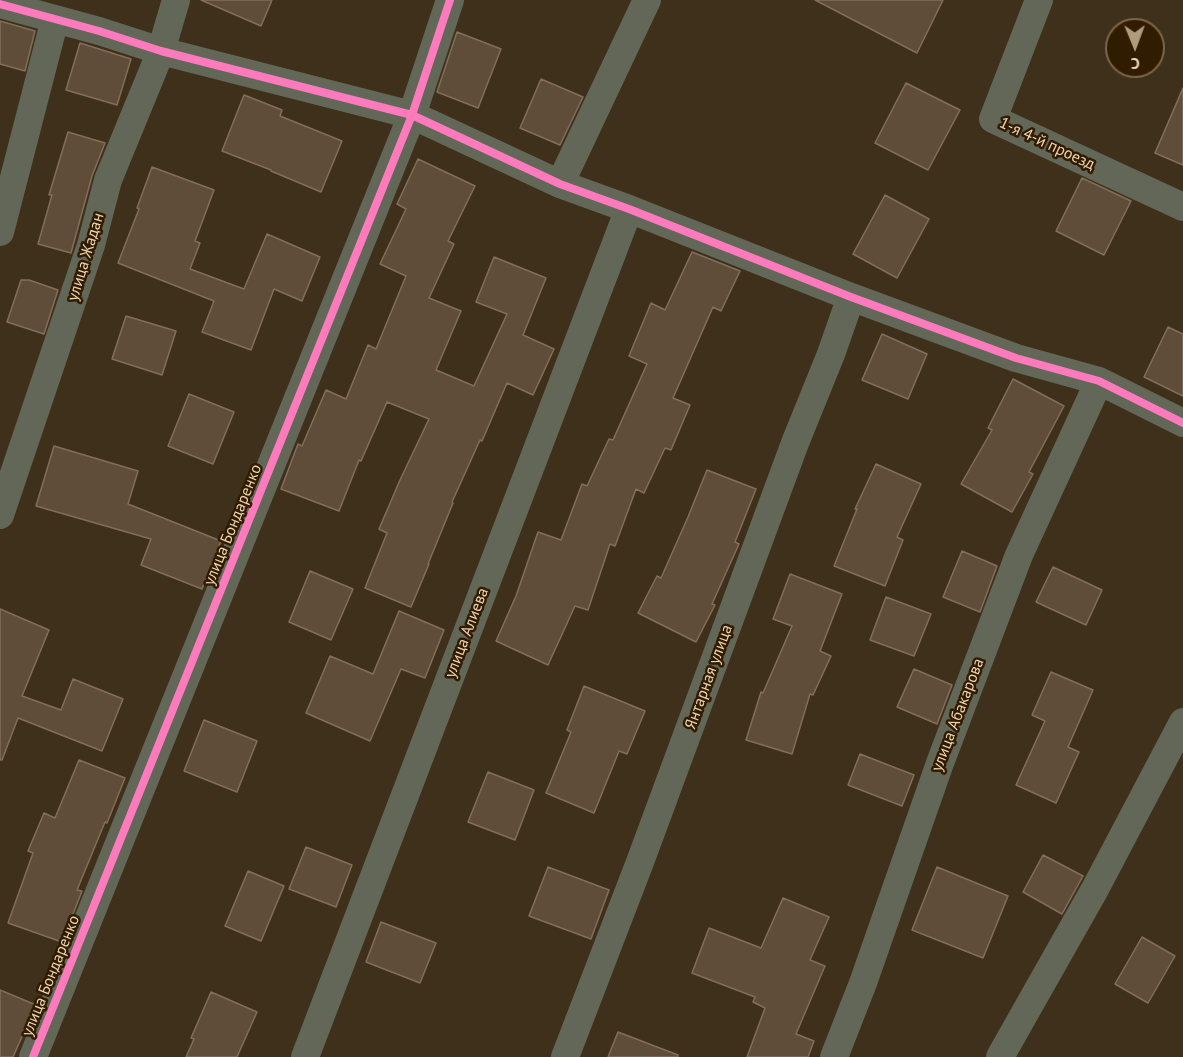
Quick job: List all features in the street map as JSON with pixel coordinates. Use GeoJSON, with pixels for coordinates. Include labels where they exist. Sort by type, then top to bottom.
{"type":"FeatureCollection","features":[{"type":"Feature","properties":{"kind":"street","name":"улица Жадан"},"geometry":{"type":"LineString","coordinates":[[0,515],[91,245],[108,180],[161,51],[176,0]]}},
{"type":"Feature","properties":{"kind":"street","name":"улица Бондаренко"},"geometry":{"type":"LineString","coordinates":[[33,1057],[412,115],[450,0]]}},
{"type":"Feature","properties":{"kind":"street"},"geometry":{"type":"LineString","coordinates":[[560,184],[647,0]]}},
{"type":"Feature","properties":{"kind":"street","name":"1-я 4-й проезд"},"geometry":{"type":"LineString","coordinates":[[1039,0],[993,119],[1183,207]]}},
{"type":"Feature","properties":{"kind":"street"},"geometry":{"type":"LineString","coordinates":[[2,3],[161,51],[412,115],[560,184],[851,297],[1016,357],[1100,381],[1183,423]]}},
{"type":"Feature","properties":{"kind":"street"},"geometry":{"type":"LineString","coordinates":[[0,232],[55,19]]}},
{"type":"Feature","properties":{"kind":"street","name":"улица Алиева"},"geometry":{"type":"LineString","coordinates":[[305,1057],[629,209]]}},
{"type":"Feature","properties":{"kind":"street","name":"Янтарная улица"},"geometry":{"type":"LineString","coordinates":[[565,1057],[851,297]]}},
{"type":"Feature","properties":{"kind":"street","name":"улица Абакарова"},"geometry":{"type":"LineString","coordinates":[[834,1057],[863,983],[939,763],[1019,555],[1100,381]]}},
{"type":"Feature","properties":{"kind":"street"},"geometry":{"type":"LineString","coordinates":[[1000,1057],[1095,889],[1183,723]]}},
{"type":"Feature","properties":{"kind":"building"},"geometry":{"type":"Polygon","coordinates":[[[201,0],[272,0],[261,26],[201,0]]]}},
{"type":"Feature","properties":{"kind":"building"},"geometry":{"type":"Polygon","coordinates":[[[815,0],[943,0],[917,53],[815,0]]]}},
{"type":"Feature","properties":{"kind":"building"},"geometry":{"type":"Polygon","coordinates":[[[0,21],[35,31],[25,71],[0,64],[0,21]]]}},
{"type":"Feature","properties":{"kind":"building"},"geometry":{"type":"Polygon","coordinates":[[[457,32],[501,49],[478,108],[437,92],[457,32]]]}},
{"type":"Feature","properties":{"kind":"building"},"geometry":{"type":"Polygon","coordinates":[[[80,43],[131,59],[117,105],[66,90],[80,43]]]}},
{"type":"Feature","properties":{"kind":"building"},"geometry":{"type":"Polygon","coordinates":[[[541,79],[583,97],[560,145],[520,128],[541,79]]]}},
{"type":"Feature","properties":{"kind":"building"},"geometry":{"type":"Polygon","coordinates":[[[906,83],[960,110],[928,170],[875,143],[906,83]]]}},
{"type":"Feature","properties":{"kind":"building"},"geometry":{"type":"Polygon","coordinates":[[[1183,88],[1183,165],[1155,153],[1183,88]]]}},
{"type":"Feature","properties":{"kind":"building"},"geometry":{"type":"Polygon","coordinates":[[[244,95],[282,110],[280,116],[342,141],[321,192],[222,151],[244,95]]]}},
{"type":"Feature","properties":{"kind":"building"},"geometry":{"type":"Polygon","coordinates":[[[68,132],[105,143],[92,176],[71,253],[38,244],[52,195],[49,195],[68,132]]]}},
{"type":"Feature","properties":{"kind":"building"},"geometry":{"type":"Polygon","coordinates":[[[418,159],[475,186],[448,241],[454,244],[429,298],[461,311],[436,370],[474,386],[507,314],[476,302],[494,257],[546,278],[523,335],[554,349],[533,395],[507,383],[452,502],[411,607],[365,588],[387,533],[379,529],[429,419],[387,402],[361,461],[359,460],[339,511],[281,489],[298,444],[302,446],[326,390],[346,399],[368,345],[376,349],[406,276],[380,264],[406,209],[397,204],[418,159]]]}},
{"type":"Feature","properties":{"kind":"building"},"geometry":{"type":"Polygon","coordinates":[[[152,167],[214,190],[195,241],[200,243],[190,269],[244,289],[267,234],[320,257],[302,301],[274,289],[251,350],[202,332],[214,301],[118,263],[152,167]]]}},
{"type":"Feature","properties":{"kind":"building"},"geometry":{"type":"Polygon","coordinates":[[[1082,178],[1131,201],[1104,255],[1056,231],[1082,178]]]}},
{"type":"Feature","properties":{"kind":"building"},"geometry":{"type":"Polygon","coordinates":[[[885,195],[929,219],[897,278],[853,254],[885,195]]]}},
{"type":"Feature","properties":{"kind":"building"},"geometry":{"type":"Polygon","coordinates":[[[692,252],[740,271],[721,311],[713,307],[673,398],[690,405],[671,450],[665,448],[644,493],[636,489],[615,546],[610,544],[588,610],[575,606],[548,665],[496,641],[516,596],[538,532],[561,540],[582,484],[587,486],[609,439],[613,440],[647,364],[629,356],[651,303],[665,310],[692,252]]]}},
{"type":"Feature","properties":{"kind":"building"},"geometry":{"type":"Polygon","coordinates":[[[21,280],[29,280],[58,290],[44,334],[7,322],[21,280]]]}},
{"type":"Feature","properties":{"kind":"building"},"geometry":{"type":"Polygon","coordinates":[[[126,316],[176,331],[162,375],[112,359],[126,316]]]}},
{"type":"Feature","properties":{"kind":"building"},"geometry":{"type":"Polygon","coordinates":[[[1168,327],[1183,334],[1183,396],[1144,377],[1168,327]]]}},
{"type":"Feature","properties":{"kind":"building"},"geometry":{"type":"Polygon","coordinates":[[[882,334],[927,354],[908,399],[862,380],[882,334]]]}},
{"type":"Feature","properties":{"kind":"building"},"geometry":{"type":"Polygon","coordinates":[[[1013,379],[1064,406],[1029,472],[1033,474],[1012,512],[961,484],[992,430],[988,428],[1013,379]]]}},
{"type":"Feature","properties":{"kind":"building"},"geometry":{"type":"Polygon","coordinates":[[[189,394],[234,412],[213,464],[168,446],[189,394]]]}},
{"type":"Feature","properties":{"kind":"building"},"geometry":{"type":"Polygon","coordinates":[[[54,446],[138,471],[128,504],[221,541],[202,589],[141,565],[151,539],[36,506],[54,446]]]}},
{"type":"Feature","properties":{"kind":"building"},"geometry":{"type":"Polygon","coordinates":[[[876,464],[921,484],[897,537],[903,540],[885,586],[834,566],[857,509],[855,509],[876,464]]]}},
{"type":"Feature","properties":{"kind":"building"},"geometry":{"type":"Polygon","coordinates":[[[707,470],[756,489],[735,542],[739,544],[712,604],[715,605],[696,642],[638,613],[657,576],[661,578],[707,470]]]}},
{"type":"Feature","properties":{"kind":"building"},"geometry":{"type":"Polygon","coordinates":[[[962,551],[997,566],[980,612],[943,597],[962,551]]]}},
{"type":"Feature","properties":{"kind":"building"},"geometry":{"type":"Polygon","coordinates":[[[1053,567],[1102,590],[1086,625],[1036,602],[1053,567]]]}},
{"type":"Feature","properties":{"kind":"building"},"geometry":{"type":"Polygon","coordinates":[[[310,571],[353,589],[331,640],[289,622],[310,571]]]}},
{"type":"Feature","properties":{"kind":"building"},"geometry":{"type":"Polygon","coordinates":[[[790,574],[842,594],[820,651],[831,656],[813,695],[810,694],[792,754],[746,740],[761,692],[763,693],[792,626],[773,619],[790,574]]]}},
{"type":"Feature","properties":{"kind":"building"},"geometry":{"type":"Polygon","coordinates":[[[886,597],[931,614],[914,656],[870,640],[886,597]]]}},
{"type":"Feature","properties":{"kind":"building"},"geometry":{"type":"Polygon","coordinates":[[[0,609],[49,630],[22,696],[61,710],[73,679],[123,699],[102,751],[18,718],[2,760],[0,760],[0,609]]]}},
{"type":"Feature","properties":{"kind":"building"},"geometry":{"type":"Polygon","coordinates":[[[399,611],[444,630],[425,678],[401,669],[370,741],[306,713],[330,656],[373,674],[399,611]]]}},
{"type":"Feature","properties":{"kind":"building"},"geometry":{"type":"Polygon","coordinates":[[[914,669],[952,685],[937,724],[897,707],[914,669]]]}},
{"type":"Feature","properties":{"kind":"building"},"geometry":{"type":"Polygon","coordinates":[[[1051,672],[1093,690],[1068,747],[1079,752],[1056,803],[1016,785],[1045,721],[1032,715],[1051,672]]]}},
{"type":"Feature","properties":{"kind":"building"},"geometry":{"type":"Polygon","coordinates":[[[584,686],[645,711],[627,754],[619,751],[594,813],[546,793],[571,732],[567,730],[584,686]]]}},
{"type":"Feature","properties":{"kind":"building"},"geometry":{"type":"Polygon","coordinates":[[[204,720],[257,741],[237,792],[184,771],[204,720]]]}},
{"type":"Feature","properties":{"kind":"building"},"geometry":{"type":"Polygon","coordinates":[[[860,754],[914,775],[902,806],[848,785],[860,754]]]}},
{"type":"Feature","properties":{"kind":"building"},"geometry":{"type":"Polygon","coordinates":[[[79,760],[125,778],[77,890],[82,891],[62,942],[8,923],[33,853],[28,851],[44,813],[55,818],[79,760]]]}},
{"type":"Feature","properties":{"kind":"building"},"geometry":{"type":"Polygon","coordinates":[[[488,772],[534,790],[515,840],[468,822],[488,772]]]}},
{"type":"Feature","properties":{"kind":"building"},"geometry":{"type":"Polygon","coordinates":[[[306,847],[352,865],[336,907],[289,889],[306,847]]]}},
{"type":"Feature","properties":{"kind":"building"},"geometry":{"type":"Polygon","coordinates":[[[1043,855],[1083,876],[1062,914],[1023,892],[1043,855]]]}},
{"type":"Feature","properties":{"kind":"building"},"geometry":{"type":"Polygon","coordinates":[[[548,867],[609,890],[591,939],[529,916],[548,867]]]}},
{"type":"Feature","properties":{"kind":"building"},"geometry":{"type":"Polygon","coordinates":[[[937,867],[1008,896],[983,958],[912,930],[937,867]]]}},
{"type":"Feature","properties":{"kind":"building"},"geometry":{"type":"Polygon","coordinates":[[[248,871],[284,886],[261,941],[225,926],[248,871]]]}},
{"type":"Feature","properties":{"kind":"building"},"geometry":{"type":"Polygon","coordinates":[[[783,898],[829,917],[810,960],[825,966],[796,1034],[814,1041],[808,1057],[747,1057],[765,1008],[753,1002],[755,997],[692,973],[709,928],[761,948],[783,898]]]}},
{"type":"Feature","properties":{"kind":"building"},"geometry":{"type":"Polygon","coordinates":[[[381,922],[436,943],[420,983],[366,962],[381,922]]]}},
{"type":"Feature","properties":{"kind":"building"},"geometry":{"type":"Polygon","coordinates":[[[1142,937],[1175,956],[1148,1003],[1115,984],[1142,937]]]}},
{"type":"Feature","properties":{"kind":"building"},"geometry":{"type":"Polygon","coordinates":[[[0,990],[36,1005],[13,1057],[0,1057],[0,990]]]}},
{"type":"Feature","properties":{"kind":"building"},"geometry":{"type":"Polygon","coordinates":[[[211,992],[257,1012],[237,1057],[186,1057],[194,1039],[191,1038],[211,992]]]}},
{"type":"Feature","properties":{"kind":"building"},"geometry":{"type":"Polygon","coordinates":[[[618,1032],[678,1055],[678,1057],[608,1057],[618,1032]]]}},
{"type":"Feature","properties":{"kind":"cycle path"},"geometry":{"type":"LineString","coordinates":[[33,1057],[412,115],[450,0]]}},
{"type":"Feature","properties":{"kind":"cycle path"},"geometry":{"type":"LineString","coordinates":[[0,4],[99,31],[161,51],[412,115],[560,184],[851,297],[1016,358],[1099,381],[1183,423]]}}]}
